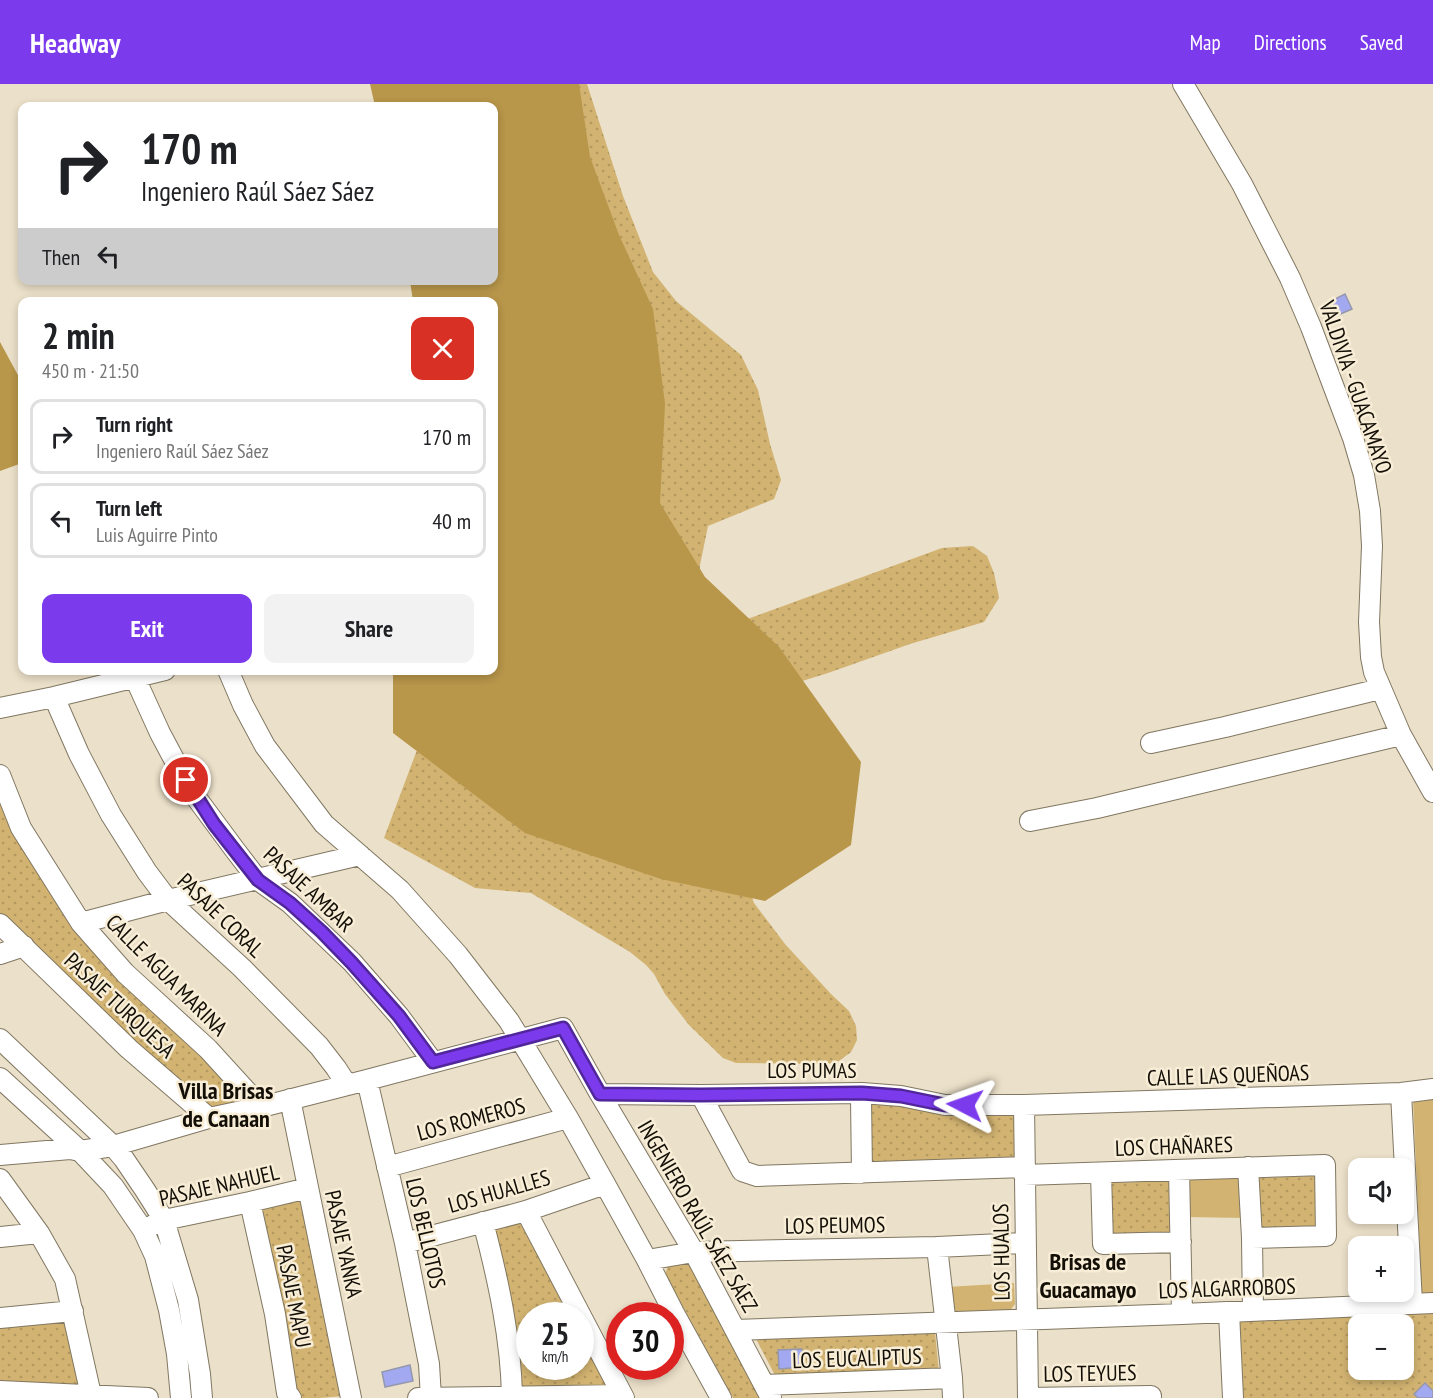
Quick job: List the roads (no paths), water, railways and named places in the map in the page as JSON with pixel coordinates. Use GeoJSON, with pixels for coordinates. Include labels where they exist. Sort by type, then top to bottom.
{"type":"FeatureCollection","features":[{"type":"Feature","properties":{"kind":"street","name":"VALDIVIA - GUACAMAYO"},"geometry":{"type":"LineString","coordinates":[[1183,84],[1242,184],[1290,278],[1311,327],[1359,456],[1368,494],[1371,528],[1369,622],[1374,672],[1401,735],[1433,792]]}},
{"type":"Feature","properties":{"kind":"street"},"geometry":{"type":"LineString","coordinates":[[0,708],[146,675]]}},
{"type":"Feature","properties":{"kind":"street"},"geometry":{"type":"LineString","coordinates":[[230,675],[265,746],[324,824],[400,890],[465,965],[509,1021],[568,1118],[722,1398]]}},
{"type":"Feature","properties":{"kind":"street","name":"PASAJE AMBAR"},"geometry":{"type":"LineString","coordinates":[[135,678],[160,733],[214,824],[258,880],[290,903],[352,963],[399,1016],[433,1062]]}},
{"type":"Feature","properties":{"kind":"street"},"geometry":{"type":"LineString","coordinates":[[1150,742],[1225,728],[1380,689]]}},
{"type":"Feature","properties":{"kind":"street","name":"PASAJE CORAL"},"geometry":{"type":"LineString","coordinates":[[54,697],[111,815],[147,872],[168,900],[242,968],[320,1046],[347,1085]]}},
{"type":"Feature","properties":{"kind":"street"},"geometry":{"type":"LineString","coordinates":[[1030,821],[1097,808],[1401,735]]}},
{"type":"Feature","properties":{"kind":"street","name":"CALLE AGUA MARINA"},"geometry":{"type":"LineString","coordinates":[[0,775],[21,828],[81,923],[125,973],[208,1049],[261,1107]]}},
{"type":"Feature","properties":{"kind":"street"},"geometry":{"type":"LineString","coordinates":[[81,923],[360,855]]}},
{"type":"Feature","properties":{"kind":"street","name":"PASAJE TURQUESA"},"geometry":{"type":"LineString","coordinates":[[0,924],[129,1049],[209,1118]]}},
{"type":"Feature","properties":{"kind":"street"},"geometry":{"type":"LineString","coordinates":[[0,954],[24,946]]}},
{"type":"Feature","properties":{"kind":"street","name":"INGENIERO RAÚL SÁEZ SÁEZ"},"geometry":{"type":"LineString","coordinates":[[520,1039],[563,1028],[694,1252],[768,1392]]}},
{"type":"Feature","properties":{"kind":"street"},"geometry":{"type":"LineString","coordinates":[[0,1039],[124,1159],[164,1220],[188,1300],[202,1398]]}},
{"type":"Feature","properties":{"kind":"street"},"geometry":{"type":"LineString","coordinates":[[0,1155],[70,1149],[80,1151],[112,1146],[209,1118],[261,1107],[520,1039]]}},
{"type":"Feature","properties":{"kind":"street"},"geometry":{"type":"LineString","coordinates":[[0,1078],[80,1151],[113,1186],[143,1230],[155,1256],[169,1310],[177,1354],[181,1398],[175,1398]]}},
{"type":"Feature","properties":{"kind":"street","name":"LOS BELLOTOS"},"geometry":{"type":"LineString","coordinates":[[367,1080],[405,1243],[429,1364],[430,1398]]}},
{"type":"Feature","properties":{"kind":"street","name":"CALLE LAS QUEÑOAS"},"geometry":{"type":"LineString","coordinates":[[1024,1105],[1401,1093],[1433,1089]]}},
{"type":"Feature","properties":{"kind":"street"},"geometry":{"type":"LineString","coordinates":[[862,1093],[862,1173]]}},
{"type":"Feature","properties":{"kind":"street","name":"LOS PUMAS"},"geometry":{"type":"LineString","coordinates":[[600,1094],[862,1093],[901,1096],[945,1105],[1024,1105]]}},
{"type":"Feature","properties":{"kind":"street"},"geometry":{"type":"LineString","coordinates":[[1401,1093],[1412,1303]]}},
{"type":"Feature","properties":{"kind":"street","name":"LOS CHAÑARES"},"geometry":{"type":"LineString","coordinates":[[701,1095],[742,1171],[757,1176],[921,1169],[1101,1173],[1325,1165],[1326,1236],[1252,1238]]}},
{"type":"Feature","properties":{"kind":"street","name":"PASAJE YANKA"},"geometry":{"type":"LineString","coordinates":[[290,1099],[351,1398]]}},
{"type":"Feature","properties":{"kind":"street","name":"LOS HUALOS"},"geometry":{"type":"LineString","coordinates":[[1024,1105],[1028,1398]]}},
{"type":"Feature","properties":{"kind":"street","name":"LOS ROMEROS"},"geometry":{"type":"LineString","coordinates":[[387,1167],[568,1118]]}},
{"type":"Feature","properties":{"kind":"street"},"geometry":{"type":"LineString","coordinates":[[1248,1167],[1253,1311]]}},
{"type":"Feature","properties":{"kind":"street"},"geometry":{"type":"LineString","coordinates":[[1179,1170],[1182,1314]]}},
{"type":"Feature","properties":{"kind":"street"},"geometry":{"type":"LineString","coordinates":[[1101,1173],[1103,1244],[1181,1242]]}},
{"type":"Feature","properties":{"kind":"street"},"geometry":{"type":"LineString","coordinates":[[0,1179],[39,1233],[65,1279],[91,1395]]}},
{"type":"Feature","properties":{"kind":"street","name":"LOS HUALLES"},"geometry":{"type":"LineString","coordinates":[[405,1243],[526,1211],[605,1184]]}},
{"type":"Feature","properties":{"kind":"street","name":"PASAJE NAHUEL"},"geometry":{"type":"LineString","coordinates":[[143,1230],[164,1220],[308,1188]]}},
{"type":"Feature","properties":{"kind":"street","name":"PASAJE MAPU"},"geometry":{"type":"LineString","coordinates":[[250,1202],[275,1314],[287,1393],[291,1398]]}},
{"type":"Feature","properties":{"kind":"street"},"geometry":{"type":"LineString","coordinates":[[418,1398],[623,1396],[526,1211]]}},
{"type":"Feature","properties":{"kind":"street"},"geometry":{"type":"LineString","coordinates":[[483,1222],[497,1275],[511,1363],[512,1397]]}},
{"type":"Feature","properties":{"kind":"street"},"geometry":{"type":"LineString","coordinates":[[0,1238],[39,1233]]}},
{"type":"Feature","properties":{"kind":"street","name":"LOS PEUMOS"},"geometry":{"type":"LineString","coordinates":[[647,1260],[694,1252],[1025,1243]]}},
{"type":"Feature","properties":{"kind":"street"},"geometry":{"type":"LineString","coordinates":[[937,1247],[953,1398]]}},
{"type":"Feature","properties":{"kind":"street","name":"LOS ALGARROBOS"},"geometry":{"type":"LineString","coordinates":[[735,1330],[1433,1303]]}},
{"type":"Feature","properties":{"kind":"street"},"geometry":{"type":"LineString","coordinates":[[0,1318],[73,1311]]}},
{"type":"Feature","properties":{"kind":"street"},"geometry":{"type":"LineString","coordinates":[[1229,1312],[1233,1398]]}},
{"type":"Feature","properties":{"kind":"street","name":"LOS EUCALIPTUS"},"geometry":{"type":"LineString","coordinates":[[768,1392],[952,1378]]}},
{"type":"Feature","properties":{"kind":"street"},"geometry":{"type":"LineString","coordinates":[[0,1391],[148,1398]]}},
{"type":"Feature","properties":{"kind":"street","name":"LOS TEYUES"},"geometry":{"type":"LineString","coordinates":[[1028,1398],[1151,1396],[1151,1398]]}},
{"type":"Feature","properties":{"kind":"district","name":"Villa Brisas de Canaan"},"geometry":{"type":"Point","coordinates":[226,1104]}},
{"type":"Feature","properties":{"kind":"district","name":"Brisas de Guacamayo"},"geometry":{"type":"Point","coordinates":[1088,1275]}}]}
